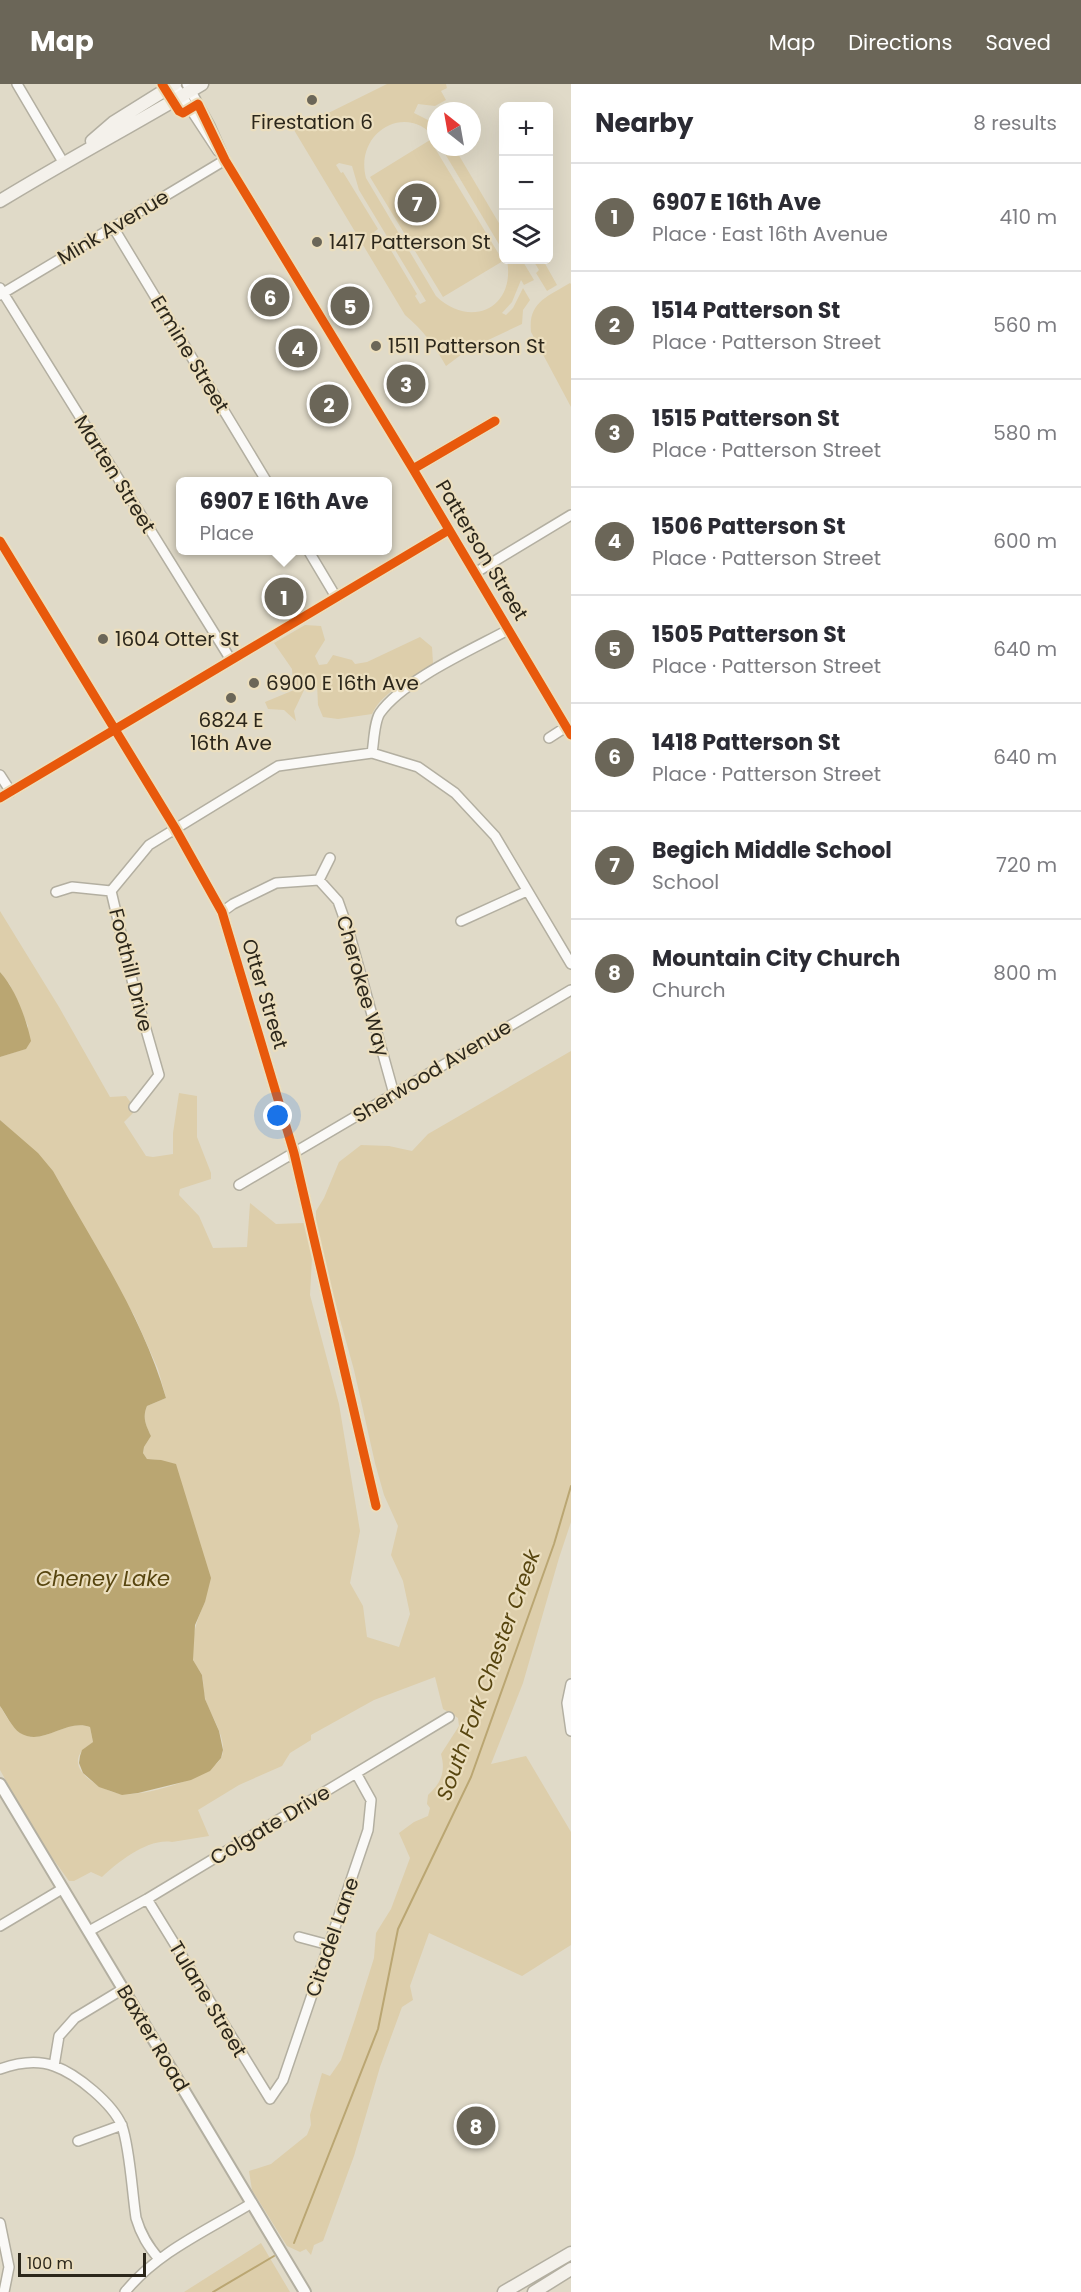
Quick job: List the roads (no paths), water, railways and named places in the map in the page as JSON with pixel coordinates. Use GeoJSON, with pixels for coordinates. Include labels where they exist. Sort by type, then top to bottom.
{"type":"FeatureCollection","features":[{"type":"Feature","properties":{"kind":"main road"},"geometry":{"type":"LineString","coordinates":[[80,152],[114,122],[174,84]]}},
{"type":"Feature","properties":{"kind":"main road"},"geometry":{"type":"LineString","coordinates":[[0,201],[80,152],[119,133],[186,90],[202,84]]}},
{"type":"Feature","properties":{"kind":"main road"},"geometry":{"type":"LineString","coordinates":[[504,2292],[571,2253]]}},
{"type":"Feature","properties":{"kind":"main road"},"geometry":{"type":"LineString","coordinates":[[534,2292],[571,2270]]}},
{"type":"Feature","properties":{"kind":"street"},"geometry":{"type":"LineString","coordinates":[[17,84],[63,162]]}},
{"type":"Feature","properties":{"kind":"street","name":"Patterson Street"},"geometry":{"type":"LineString","coordinates":[[174,84],[186,90],[204,133],[225,160],[569,731]]}},
{"type":"Feature","properties":{"kind":"street","name":"Mink Avenue"},"geometry":{"type":"LineString","coordinates":[[1,292],[225,160]]}},
{"type":"Feature","properties":{"kind":"street","name":"Ermine Street"},"geometry":{"type":"LineString","coordinates":[[113,227],[264,477]]}},
{"type":"Feature","properties":{"kind":"street","name":"Marten Street"},"geometry":{"type":"LineString","coordinates":[[1,292],[231,660]]}},
{"type":"Feature","properties":{"kind":"street"},"geometry":{"type":"LineString","coordinates":[[413,469],[495,421]]}},
{"type":"Feature","properties":{"kind":"street"},"geometry":{"type":"LineString","coordinates":[[475,573],[571,515]]}},
{"type":"Feature","properties":{"kind":"street"},"geometry":{"type":"LineString","coordinates":[[0,798],[449,530]]}},
{"type":"Feature","properties":{"kind":"street","name":"Otter Street"},"geometry":{"type":"LineString","coordinates":[[0,541],[175,828],[222,912],[294,1153],[376,1506]]}},
{"type":"Feature","properties":{"kind":"street"},"geometry":{"type":"LineString","coordinates":[[311,555],[336,597]]}},
{"type":"Feature","properties":{"kind":"street"},"geometry":{"type":"LineString","coordinates":[[372,753],[379,714],[395,696],[431,671],[508,630]]}},
{"type":"Feature","properties":{"kind":"street"},"geometry":{"type":"LineString","coordinates":[[549,738],[569,731]]}},
{"type":"Feature","properties":{"kind":"street","name":"Foothill Drive"},"geometry":{"type":"LineString","coordinates":[[134,1107],[159,1075],[133,984],[111,891],[149,845],[278,766],[372,753],[418,767],[455,794],[495,836],[571,964]]}},
{"type":"Feature","properties":{"kind":"street"},"geometry":{"type":"LineString","coordinates":[[0,775],[11,792]]}},
{"type":"Feature","properties":{"kind":"street"},"geometry":{"type":"LineString","coordinates":[[222,912],[233,904],[276,883],[319,880],[330,858]]}},
{"type":"Feature","properties":{"kind":"street","name":"Cherokee Way"},"geometry":{"type":"LineString","coordinates":[[319,880],[338,901],[349,932],[394,1094]]}},
{"type":"Feature","properties":{"kind":"street"},"geometry":{"type":"LineString","coordinates":[[56,892],[72,887],[111,891]]}},
{"type":"Feature","properties":{"kind":"street"},"geometry":{"type":"LineString","coordinates":[[461,921],[528,891]]}},
{"type":"Feature","properties":{"kind":"street","name":"Sherwood Avenue"},"geometry":{"type":"LineString","coordinates":[[239,1185],[571,990]]}},
{"type":"Feature","properties":{"kind":"street"},"geometry":{"type":"LineString","coordinates":[[571,1684],[567,1703],[571,1731]]}},
{"type":"Feature","properties":{"kind":"street","name":"Colgate Drive"},"geometry":{"type":"LineString","coordinates":[[89,1931],[147,1899],[449,1717]]}},
{"type":"Feature","properties":{"kind":"street","name":"Citadel Lane"},"geometry":{"type":"LineString","coordinates":[[270,2099],[283,2080],[368,1830],[371,1800],[356,1773]]}},
{"type":"Feature","properties":{"kind":"street","name":"Baxter Road"},"geometry":{"type":"LineString","coordinates":[[0,1784],[305,2292]]}},
{"type":"Feature","properties":{"kind":"street"},"geometry":{"type":"LineString","coordinates":[[0,1926],[62,1888]]}},
{"type":"Feature","properties":{"kind":"street","name":"Tulane Street"},"geometry":{"type":"LineString","coordinates":[[147,1899],[270,2099]]}},
{"type":"Feature","properties":{"kind":"street"},"geometry":{"type":"LineString","coordinates":[[299,1936],[329,1945]]}},
{"type":"Feature","properties":{"kind":"street"},"geometry":{"type":"LineString","coordinates":[[54,2066],[59,2036],[75,2018],[123,1989]]}},
{"type":"Feature","properties":{"kind":"street"},"geometry":{"type":"LineString","coordinates":[[0,2069],[30,2062],[54,2066],[81,2080],[107,2104],[122,2125],[136,2218],[145,2243],[159,2259]]}},
{"type":"Feature","properties":{"kind":"street"},"geometry":{"type":"LineString","coordinates":[[78,2141],[122,2125]]}},
{"type":"Feature","properties":{"kind":"street"},"geometry":{"type":"LineString","coordinates":[[124,2292],[143,2271],[159,2259],[252,2203]]}},
{"type":"Feature","properties":{"kind":"street"},"geometry":{"type":"LineString","coordinates":[[0,2223],[9,2267],[4,2292]]}},
{"type":"Feature","properties":{"kind":"water"},"geometry":{"type":"Polygon","coordinates":[[[0,972],[20,1005],[31,1041],[26,1049],[0,1057],[0,972]]]}},
{"type":"Feature","properties":{"kind":"water","name":"Cheney Lake"},"geometry":{"type":"Polygon","coordinates":[[[0,1120],[38,1153],[53,1171],[131,1310],[166,1398],[147,1406],[145,1418],[151,1436],[143,1453],[147,1459],[176,1464],[211,1578],[205,1602],[195,1625],[193,1660],[202,1675],[205,1699],[219,1731],[223,1750],[221,1758],[210,1771],[191,1780],[122,1795],[99,1787],[83,1773],[79,1763],[82,1750],[93,1742],[90,1727],[72,1726],[46,1735],[29,1736],[17,1731],[0,1706],[0,1120]]]}},
{"type":"Feature","properties":{"kind":"waterway","name":"South Fork Chester Creek"},"geometry":{"type":"LineString","coordinates":[[294,2243],[378,2029],[398,1929],[471,1777],[554,1544],[571,1486]]}},
{"type":"Feature","properties":{"kind":"waterway","name":"South Fork Chester Creek"},"geometry":{"type":"LineString","coordinates":[[213,2292],[274,2256]]}},
{"type":"Feature","properties":{"kind":"place","name":"Firestation 6"},"geometry":{"type":"Point","coordinates":[312,100]}},
{"type":"Feature","properties":{"kind":"place","name":"Begich Middle School"},"geometry":{"type":"Point","coordinates":[417,203]}},
{"type":"Feature","properties":{"kind":"place","name":"1417 Patterson St"},"geometry":{"type":"Point","coordinates":[317,242]}},
{"type":"Feature","properties":{"kind":"place","name":"1418 Patterson St"},"geometry":{"type":"Point","coordinates":[270,297]}},
{"type":"Feature","properties":{"kind":"place","name":"1505 Patterson St"},"geometry":{"type":"Point","coordinates":[350,306]}},
{"type":"Feature","properties":{"kind":"place","name":"1511 Patterson St"},"geometry":{"type":"Point","coordinates":[376,346]}},
{"type":"Feature","properties":{"kind":"place","name":"1506 Patterson St"},"geometry":{"type":"Point","coordinates":[298,348]}},
{"type":"Feature","properties":{"kind":"place","name":"1515 Patterson St"},"geometry":{"type":"Point","coordinates":[406,384]}},
{"type":"Feature","properties":{"kind":"place","name":"1514 Patterson St"},"geometry":{"type":"Point","coordinates":[329,404]}},
{"type":"Feature","properties":{"kind":"place","name":"6907 E 16th Ave"},"geometry":{"type":"Point","coordinates":[284,597]}},
{"type":"Feature","properties":{"kind":"place","name":"1604 Otter St"},"geometry":{"type":"Point","coordinates":[103,639]}},
{"type":"Feature","properties":{"kind":"place","name":"6900 E 16th Ave"},"geometry":{"type":"Point","coordinates":[254,683]}},
{"type":"Feature","properties":{"kind":"place","name":"6824 E 16th Ave"},"geometry":{"type":"Point","coordinates":[231,698]}},
{"type":"Feature","properties":{"kind":"place","name":"Mountain City Church"},"geometry":{"type":"Point","coordinates":[476,2126]}}]}
